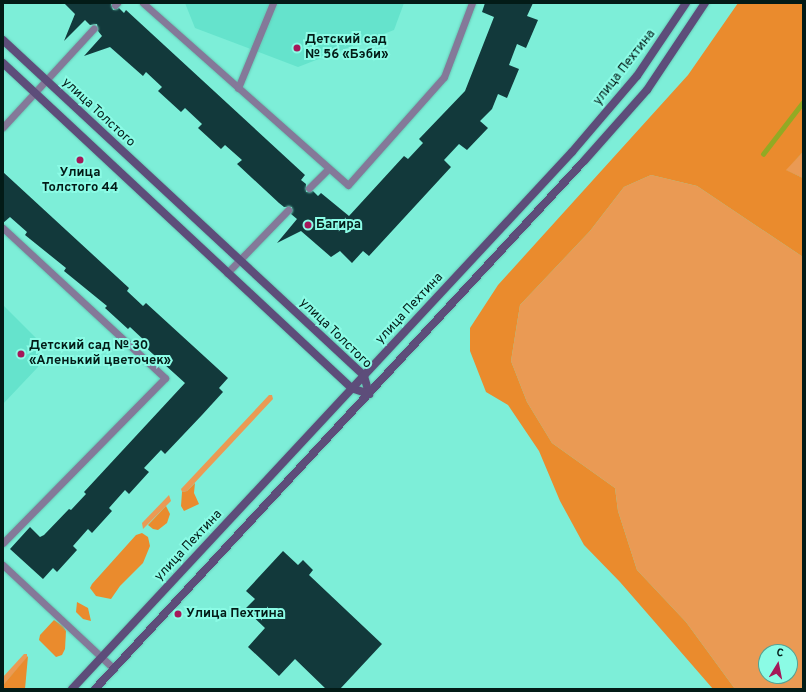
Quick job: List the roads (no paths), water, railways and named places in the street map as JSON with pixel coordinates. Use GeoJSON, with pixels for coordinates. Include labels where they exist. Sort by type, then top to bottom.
{"type":"FeatureCollection","features":[{"type":"Feature","properties":{"kind":"street","name":"улица Пехтина"},"geometry":{"type":"LineString","coordinates":[[72,689],[572,152],[637,76],[686,3]]}},
{"type":"Feature","properties":{"kind":"street","name":"улица Пехтина"},"geometry":{"type":"LineString","coordinates":[[95,689],[369,394],[647,90],[704,3]]}},
{"type":"Feature","properties":{"kind":"street","name":"улица Толстого"},"geometry":{"type":"LineString","coordinates":[[3,40],[364,376],[369,394]]}},
{"type":"Feature","properties":{"kind":"street","name":"улица Толстого"},"geometry":{"type":"LineString","coordinates":[[3,63],[351,388],[369,394]]}},
{"type":"Feature","properties":{"kind":"lane"},"geometry":{"type":"LineString","coordinates":[[143,3],[328,169],[348,185],[444,77],[472,3]]}},
{"type":"Feature","properties":{"kind":"lane"},"geometry":{"type":"LineString","coordinates":[[238,88],[273,3]]}},
{"type":"Feature","properties":{"kind":"lane"},"geometry":{"type":"LineString","coordinates":[[3,127],[94,28]]}},
{"type":"Feature","properties":{"kind":"lane"},"geometry":{"type":"LineString","coordinates":[[310,188],[328,169]]}},
{"type":"Feature","properties":{"kind":"lane"},"geometry":{"type":"LineString","coordinates":[[227,273],[288,210]]}},
{"type":"Feature","properties":{"kind":"lane"},"geometry":{"type":"LineString","coordinates":[[3,228],[165,378],[3,543]]}},
{"type":"Feature","properties":{"kind":"lane"},"geometry":{"type":"LineString","coordinates":[[3,565],[114,669]]}},
{"type":"Feature","properties":{"kind":"waterway"},"geometry":{"type":"LineString","coordinates":[[763,154],[803,102]]}},
{"type":"Feature","properties":{"kind":"place","name":"Детский сад № 56 «Бэби»"},"geometry":{"type":"Point","coordinates":[297,48]}},
{"type":"Feature","properties":{"kind":"place","name":"Улица Толстого 44"},"geometry":{"type":"Point","coordinates":[80,160]}},
{"type":"Feature","properties":{"kind":"place","name":"Багира"},"geometry":{"type":"Point","coordinates":[308,225]}},
{"type":"Feature","properties":{"kind":"place","name":"Детский сад № 30 «Аленький цветочек»"},"geometry":{"type":"Point","coordinates":[21,354]}},
{"type":"Feature","properties":{"kind":"place","name":"Улица Пехтина"},"geometry":{"type":"Point","coordinates":[178,614]}}]}
